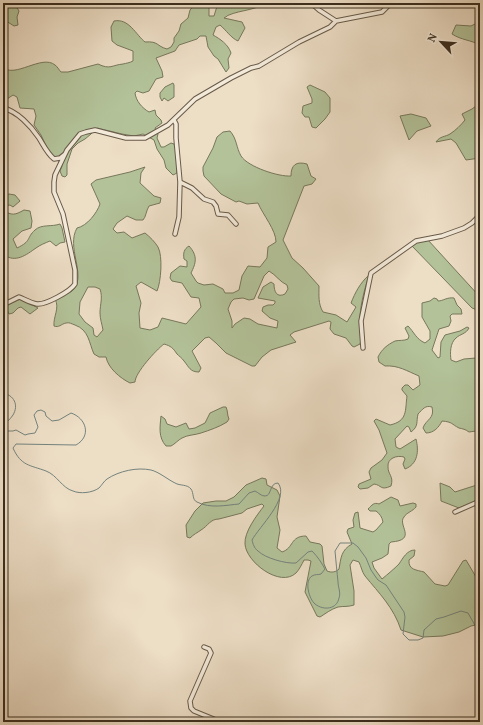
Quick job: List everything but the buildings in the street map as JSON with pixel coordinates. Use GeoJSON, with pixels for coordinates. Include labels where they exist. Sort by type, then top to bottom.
{"type":"FeatureCollection","features":[{"type":"Feature","properties":{"kind":"street"},"geometry":{"type":"LineString","coordinates":[[311,3],[336,21]]}},
{"type":"Feature","properties":{"kind":"street"},"geometry":{"type":"LineString","coordinates":[[3,305],[19,297],[35,304],[43,303],[69,291],[75,284],[75,270],[63,214],[54,192],[56,175],[65,154],[80,134],[100,131],[126,138],[141,139],[163,128],[174,120],[195,99],[251,68],[259,66],[299,42],[330,27],[336,21],[382,12],[392,3]]}},
{"type":"Feature","properties":{"kind":"street"},"geometry":{"type":"LineString","coordinates":[[3,108],[12,111],[20,117],[38,136],[54,159],[60,158],[65,154]]}},
{"type":"Feature","properties":{"kind":"street"},"geometry":{"type":"LineString","coordinates":[[174,120],[176,124],[175,134],[180,182],[179,219],[174,234]]}},
{"type":"Feature","properties":{"kind":"street"},"geometry":{"type":"LineString","coordinates":[[180,182],[192,188],[204,199],[213,202],[216,206],[218,214],[227,214],[232,217],[236,224]]}},
{"type":"Feature","properties":{"kind":"street"},"geometry":{"type":"LineString","coordinates":[[363,348],[361,321],[371,273],[416,241],[442,236],[458,230],[472,223],[480,215]]}},
{"type":"Feature","properties":{"kind":"street"},"geometry":{"type":"LineString","coordinates":[[454,512],[480,502]]}},
{"type":"Feature","properties":{"kind":"street"},"geometry":{"type":"LineString","coordinates":[[204,647],[209,649],[211,653],[190,701],[191,708],[194,711],[221,722]]}},
{"type":"Feature","properties":{"kind":"green space"},"geometry":{"type":"Polygon","coordinates":[[[3,3],[14,3],[19,11],[17,17],[18,25],[14,26],[3,19],[3,3]]]}},
{"type":"Feature","properties":{"kind":"green space"},"geometry":{"type":"Polygon","coordinates":[[[196,3],[209,3],[209,16],[214,16],[218,3],[226,3],[231,8],[238,3],[263,3],[256,8],[233,13],[224,18],[242,22],[245,28],[238,41],[235,40],[220,25],[216,27],[213,35],[226,44],[231,53],[228,59],[229,68],[226,72],[208,47],[206,36],[200,36],[197,39],[179,45],[175,51],[156,58],[163,77],[156,79],[149,91],[143,93],[137,91],[135,93],[142,106],[149,112],[155,110],[156,115],[161,120],[162,123],[155,128],[161,147],[171,143],[174,144],[176,151],[177,173],[173,175],[166,168],[164,160],[157,149],[154,140],[143,134],[134,136],[97,128],[72,149],[67,164],[67,175],[65,177],[62,176],[60,171],[62,166],[57,158],[53,156],[47,148],[34,125],[36,116],[34,109],[20,108],[17,97],[13,95],[7,99],[3,98],[3,67],[8,70],[14,70],[43,62],[49,62],[56,66],[61,72],[68,72],[98,64],[108,67],[129,63],[133,61],[133,51],[117,45],[112,41],[111,27],[114,21],[128,24],[145,42],[155,43],[167,49],[171,47],[181,24],[188,18],[190,10],[196,3]]]}},
{"type":"Feature","properties":{"kind":"green space"},"geometry":{"type":"Polygon","coordinates":[[[480,5],[480,19],[477,9],[480,5]]]}},
{"type":"Feature","properties":{"kind":"green space"},"geometry":{"type":"Polygon","coordinates":[[[480,19],[480,45],[452,34],[456,25],[471,26],[479,22],[480,19]]]}},
{"type":"Feature","properties":{"kind":"green space"},"geometry":{"type":"Polygon","coordinates":[[[173,83],[174,97],[168,101],[164,98],[162,101],[160,93],[165,87],[173,83]]]}},
{"type":"Feature","properties":{"kind":"green space"},"geometry":{"type":"Polygon","coordinates":[[[310,85],[325,92],[330,98],[330,112],[316,128],[312,127],[309,117],[305,117],[302,113],[303,106],[312,103],[307,87],[310,85]]]}},
{"type":"Feature","properties":{"kind":"green space"},"geometry":{"type":"Polygon","coordinates":[[[480,103],[480,158],[466,160],[456,143],[451,139],[436,142],[450,134],[465,120],[462,114],[480,103]]]}},
{"type":"Feature","properties":{"kind":"green space"},"geometry":{"type":"Polygon","coordinates":[[[411,114],[426,118],[431,126],[417,131],[409,140],[400,116],[411,114]]]}},
{"type":"Feature","properties":{"kind":"green space"},"geometry":{"type":"Polygon","coordinates":[[[230,131],[234,137],[241,156],[245,160],[250,164],[264,170],[279,175],[291,176],[292,169],[295,165],[300,163],[307,164],[311,176],[316,179],[312,184],[304,186],[283,240],[292,258],[319,286],[320,303],[323,312],[336,315],[347,322],[356,307],[351,303],[354,296],[360,285],[369,275],[363,295],[360,316],[360,344],[354,347],[346,338],[334,334],[330,329],[331,322],[329,321],[294,332],[290,335],[296,342],[271,350],[262,357],[255,366],[252,366],[226,353],[209,337],[205,338],[192,351],[201,368],[199,372],[196,372],[189,367],[170,346],[164,344],[151,356],[138,373],[135,382],[130,383],[115,372],[109,365],[106,357],[99,357],[94,354],[86,333],[80,327],[68,323],[64,323],[57,327],[54,326],[57,309],[55,299],[72,291],[77,283],[78,276],[74,252],[74,235],[77,228],[81,227],[91,219],[100,204],[91,184],[96,180],[145,167],[141,173],[140,183],[154,196],[161,198],[160,203],[149,206],[143,220],[136,220],[127,216],[117,223],[113,229],[117,233],[124,232],[132,238],[145,233],[151,238],[160,251],[161,269],[160,282],[157,291],[141,282],[136,286],[141,303],[139,313],[140,328],[150,330],[158,327],[162,318],[186,324],[201,307],[199,298],[191,297],[182,283],[172,281],[170,278],[171,273],[180,266],[187,267],[187,261],[184,259],[184,251],[187,247],[189,246],[195,256],[195,263],[191,273],[198,283],[204,285],[213,284],[223,289],[225,293],[233,293],[239,290],[242,276],[248,266],[260,267],[267,258],[268,247],[276,242],[272,228],[258,203],[247,204],[239,201],[236,202],[221,194],[204,176],[203,167],[217,137],[223,132],[230,131]],[[269,271],[264,276],[254,299],[234,299],[231,302],[228,309],[232,321],[232,328],[244,318],[250,319],[258,324],[277,328],[278,321],[270,318],[262,311],[263,307],[273,305],[275,301],[258,298],[263,287],[271,282],[274,284],[275,292],[278,295],[285,294],[288,289],[287,285],[269,271]],[[88,287],[80,302],[79,314],[85,322],[93,328],[94,335],[97,337],[103,330],[100,315],[101,292],[100,289],[95,287],[88,287]]]}},
{"type":"Feature","properties":{"kind":"green space"},"geometry":{"type":"Polygon","coordinates":[[[9,194],[15,195],[20,201],[13,207],[10,205],[3,206],[3,196],[9,194]]]}},
{"type":"Feature","properties":{"kind":"green space"},"geometry":{"type":"Polygon","coordinates":[[[3,210],[14,214],[24,210],[30,211],[32,221],[31,228],[22,231],[13,239],[17,248],[27,241],[37,228],[43,226],[60,224],[65,242],[56,246],[50,241],[17,258],[4,255],[3,210]]]}},
{"type":"Feature","properties":{"kind":"green space"},"geometry":{"type":"Polygon","coordinates":[[[428,240],[480,297],[480,311],[472,308],[412,246],[417,242],[428,240]]]}},
{"type":"Feature","properties":{"kind":"green space"},"geometry":{"type":"Polygon","coordinates":[[[434,298],[438,301],[454,298],[457,305],[461,309],[462,314],[452,314],[450,316],[451,321],[449,326],[439,329],[432,350],[438,358],[440,357],[441,342],[445,335],[460,331],[467,327],[469,328],[466,332],[454,340],[451,348],[451,360],[456,362],[464,359],[476,358],[478,360],[476,370],[480,374],[480,433],[476,431],[469,432],[442,421],[436,429],[426,433],[423,428],[431,417],[433,411],[432,407],[426,407],[418,414],[414,430],[411,432],[407,426],[395,439],[396,447],[400,449],[416,439],[417,452],[413,464],[405,469],[403,464],[405,459],[404,457],[398,456],[393,458],[388,464],[388,470],[392,480],[391,486],[383,488],[374,484],[368,488],[360,489],[358,487],[359,484],[371,479],[369,472],[371,468],[382,460],[387,453],[379,430],[374,421],[376,419],[390,425],[400,421],[403,418],[407,396],[402,388],[405,385],[408,385],[413,390],[420,385],[419,376],[398,367],[385,366],[379,362],[378,357],[383,349],[395,341],[408,339],[409,336],[405,328],[408,326],[417,337],[425,343],[430,339],[430,331],[422,317],[422,303],[430,301],[434,298]]]}},
{"type":"Feature","properties":{"kind":"green space"},"geometry":{"type":"Polygon","coordinates":[[[20,299],[38,308],[30,314],[21,307],[9,314],[5,306],[20,299]]]}},
{"type":"Feature","properties":{"kind":"green space"},"geometry":{"type":"Polygon","coordinates":[[[226,407],[227,410],[229,419],[227,422],[208,431],[184,437],[171,446],[166,446],[163,443],[160,432],[161,416],[165,419],[167,424],[176,427],[186,423],[189,429],[205,423],[210,413],[226,407]]]}},
{"type":"Feature","properties":{"kind":"green space"},"geometry":{"type":"Polygon","coordinates":[[[262,478],[266,479],[267,485],[277,490],[280,496],[277,517],[280,530],[277,548],[282,552],[289,548],[297,538],[306,536],[310,542],[320,544],[322,546],[324,564],[327,571],[331,572],[339,569],[344,552],[348,546],[352,544],[347,532],[348,529],[354,527],[353,520],[355,513],[358,512],[360,528],[373,532],[383,522],[380,514],[376,511],[370,511],[368,509],[373,504],[379,504],[391,497],[398,500],[400,506],[413,503],[416,504],[416,507],[405,516],[403,520],[405,535],[399,541],[391,542],[389,544],[388,554],[372,562],[374,568],[382,579],[399,564],[407,553],[415,550],[414,556],[409,560],[411,568],[424,572],[435,584],[445,586],[448,585],[463,561],[466,560],[476,577],[480,577],[480,624],[443,636],[423,637],[401,630],[390,608],[363,573],[359,562],[353,560],[350,565],[354,591],[354,605],[338,607],[320,617],[317,616],[305,592],[311,561],[304,560],[296,573],[289,577],[281,577],[265,571],[257,565],[247,551],[245,539],[252,524],[264,506],[262,504],[247,509],[242,513],[213,520],[190,538],[187,537],[186,525],[195,511],[203,503],[226,501],[234,497],[246,485],[262,478]]]}},
{"type":"Feature","properties":{"kind":"green space"},"geometry":{"type":"Polygon","coordinates":[[[440,483],[450,487],[455,492],[480,484],[480,500],[459,508],[441,501],[440,483]]]}},
{"type":"Feature","properties":{"kind":"waterway"},"geometry":{"type":"LineString","coordinates":[[3,393],[13,398],[16,408],[13,415],[6,423],[4,429],[6,431],[16,430],[25,435],[35,433],[38,427],[34,415],[37,411],[41,410],[45,412],[46,416],[52,421],[59,420],[71,413],[76,415],[83,423],[85,428],[84,437],[76,445],[16,444],[13,448],[23,462],[50,473],[69,489],[76,492],[90,492],[99,488],[112,476],[128,470],[146,469],[154,471],[177,484],[189,487],[195,501],[202,504],[218,506],[239,504],[249,493],[255,491],[262,496],[265,496],[269,494],[273,485],[278,483],[281,489],[277,504],[252,540],[256,549],[261,554],[287,563],[296,563],[308,552],[312,551],[325,569],[321,574],[312,576],[308,582],[309,594],[315,604],[322,608],[330,608],[338,602],[340,594],[335,551],[340,543],[353,543],[366,558],[375,576],[386,585],[404,612],[405,617],[403,634],[409,640],[418,640],[423,638],[424,630],[436,619],[461,611],[468,613],[476,627],[480,629]]}}]}
